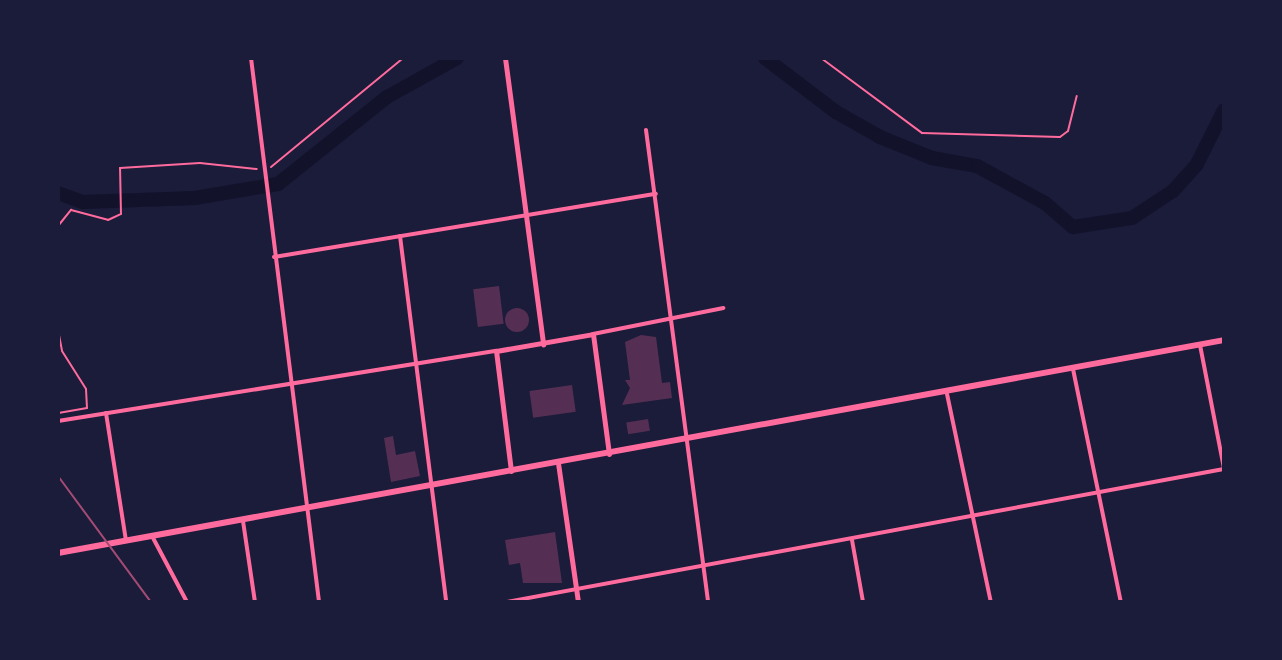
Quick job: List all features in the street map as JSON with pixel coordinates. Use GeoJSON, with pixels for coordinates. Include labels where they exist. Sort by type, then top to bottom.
{"type":"FeatureCollection","features":[{"type":"Feature","properties":{"kind":"main road"},"geometry":{"type":"LineString","coordinates":[[58,553],[947,394],[1224,340]]}},
{"type":"Feature","properties":{"kind":"street"},"geometry":{"type":"LineString","coordinates":[[251,58],[319,602]]}},
{"type":"Feature","properties":{"kind":"street"},"geometry":{"type":"LineString","coordinates":[[505,58],[543,344]]}},
{"type":"Feature","properties":{"kind":"street"},"geometry":{"type":"LineString","coordinates":[[646,130],[708,602]]}},
{"type":"Feature","properties":{"kind":"street"},"geometry":{"type":"LineString","coordinates":[[274,257],[526,213],[656,194]]}},
{"type":"Feature","properties":{"kind":"street"},"geometry":{"type":"LineString","coordinates":[[400,236],[446,602]]}},
{"type":"Feature","properties":{"kind":"street"},"geometry":{"type":"LineString","coordinates":[[58,421],[543,344],[723,308]]}},
{"type":"Feature","properties":{"kind":"street"},"geometry":{"type":"LineString","coordinates":[[593,334],[609,454]]}},
{"type":"Feature","properties":{"kind":"street"},"geometry":{"type":"LineString","coordinates":[[507,602],[1224,469],[1200,345]]}},
{"type":"Feature","properties":{"kind":"street"},"geometry":{"type":"LineString","coordinates":[[496,351],[511,472]]}},
{"type":"Feature","properties":{"kind":"street"},"geometry":{"type":"LineString","coordinates":[[1073,369],[1121,602]]}},
{"type":"Feature","properties":{"kind":"street"},"geometry":{"type":"LineString","coordinates":[[947,394],[991,602]]}},
{"type":"Feature","properties":{"kind":"street"},"geometry":{"type":"LineString","coordinates":[[106,413],[126,540]]}},
{"type":"Feature","properties":{"kind":"street"},"geometry":{"type":"LineString","coordinates":[[558,463],[578,602]]}},
{"type":"Feature","properties":{"kind":"street"},"geometry":{"type":"LineString","coordinates":[[243,521],[255,602]]}},
{"type":"Feature","properties":{"kind":"street"},"geometry":{"type":"LineString","coordinates":[[152,536],[187,602]]}},
{"type":"Feature","properties":{"kind":"street"},"geometry":{"type":"LineString","coordinates":[[852,540],[863,602]]}},
{"type":"Feature","properties":{"kind":"street"},"geometry":{"type":"LineString","coordinates":[[106,602],[126,602]]}},
{"type":"Feature","properties":{"kind":"path"},"geometry":{"type":"LineString","coordinates":[[821,58],[922,133],[1060,137],[1068,131],[1077,96]]}},
{"type":"Feature","properties":{"kind":"path"},"geometry":{"type":"LineString","coordinates":[[58,226],[71,210],[108,220],[121,214],[120,186]]}},
{"type":"Feature","properties":{"kind":"path"},"geometry":{"type":"LineString","coordinates":[[58,330],[62,351],[86,389],[87,408],[58,413]]}},
{"type":"Feature","properties":{"kind":"building"},"geometry":{"type":"Polygon","coordinates":[[[499,286],[504,324],[478,327],[473,289],[499,286]]]}},
{"type":"Feature","properties":{"kind":"building"},"geometry":{"type":"Polygon","coordinates":[[[517,308],[528,315],[529,320],[522,331],[517,332],[506,325],[505,320],[512,309],[517,308]]]}},
{"type":"Feature","properties":{"kind":"building"},"geometry":{"type":"Polygon","coordinates":[[[641,335],[656,337],[662,383],[670,382],[672,398],[622,405],[630,388],[625,380],[630,380],[625,342],[641,335]]]}},
{"type":"Feature","properties":{"kind":"building"},"geometry":{"type":"Polygon","coordinates":[[[572,385],[576,412],[533,418],[529,391],[572,385]]]}},
{"type":"Feature","properties":{"kind":"building"},"geometry":{"type":"Polygon","coordinates":[[[648,419],[650,431],[628,434],[626,422],[648,419]]]}},
{"type":"Feature","properties":{"kind":"building"},"geometry":{"type":"Polygon","coordinates":[[[393,436],[396,455],[415,451],[420,476],[391,482],[384,438],[393,436]]]}},
{"type":"Feature","properties":{"kind":"building"},"geometry":{"type":"Polygon","coordinates":[[[555,532],[562,583],[523,583],[520,563],[509,565],[505,540],[555,532]]]}},
{"type":"Feature","properties":{"kind":"waterway"},"geometry":{"type":"LineString","coordinates":[[58,193],[83,202],[195,198],[278,184],[387,97],[457,58]]}},
{"type":"Feature","properties":{"kind":"waterway"},"geometry":{"type":"LineString","coordinates":[[765,58],[836,112],[880,137],[932,158],[977,166],[1045,203],[1073,227],[1132,218],[1173,191],[1197,164],[1224,110]]}},
{"type":"Feature","properties":{"kind":"railway"},"geometry":{"type":"LineString","coordinates":[[58,476],[151,602]]}}]}
